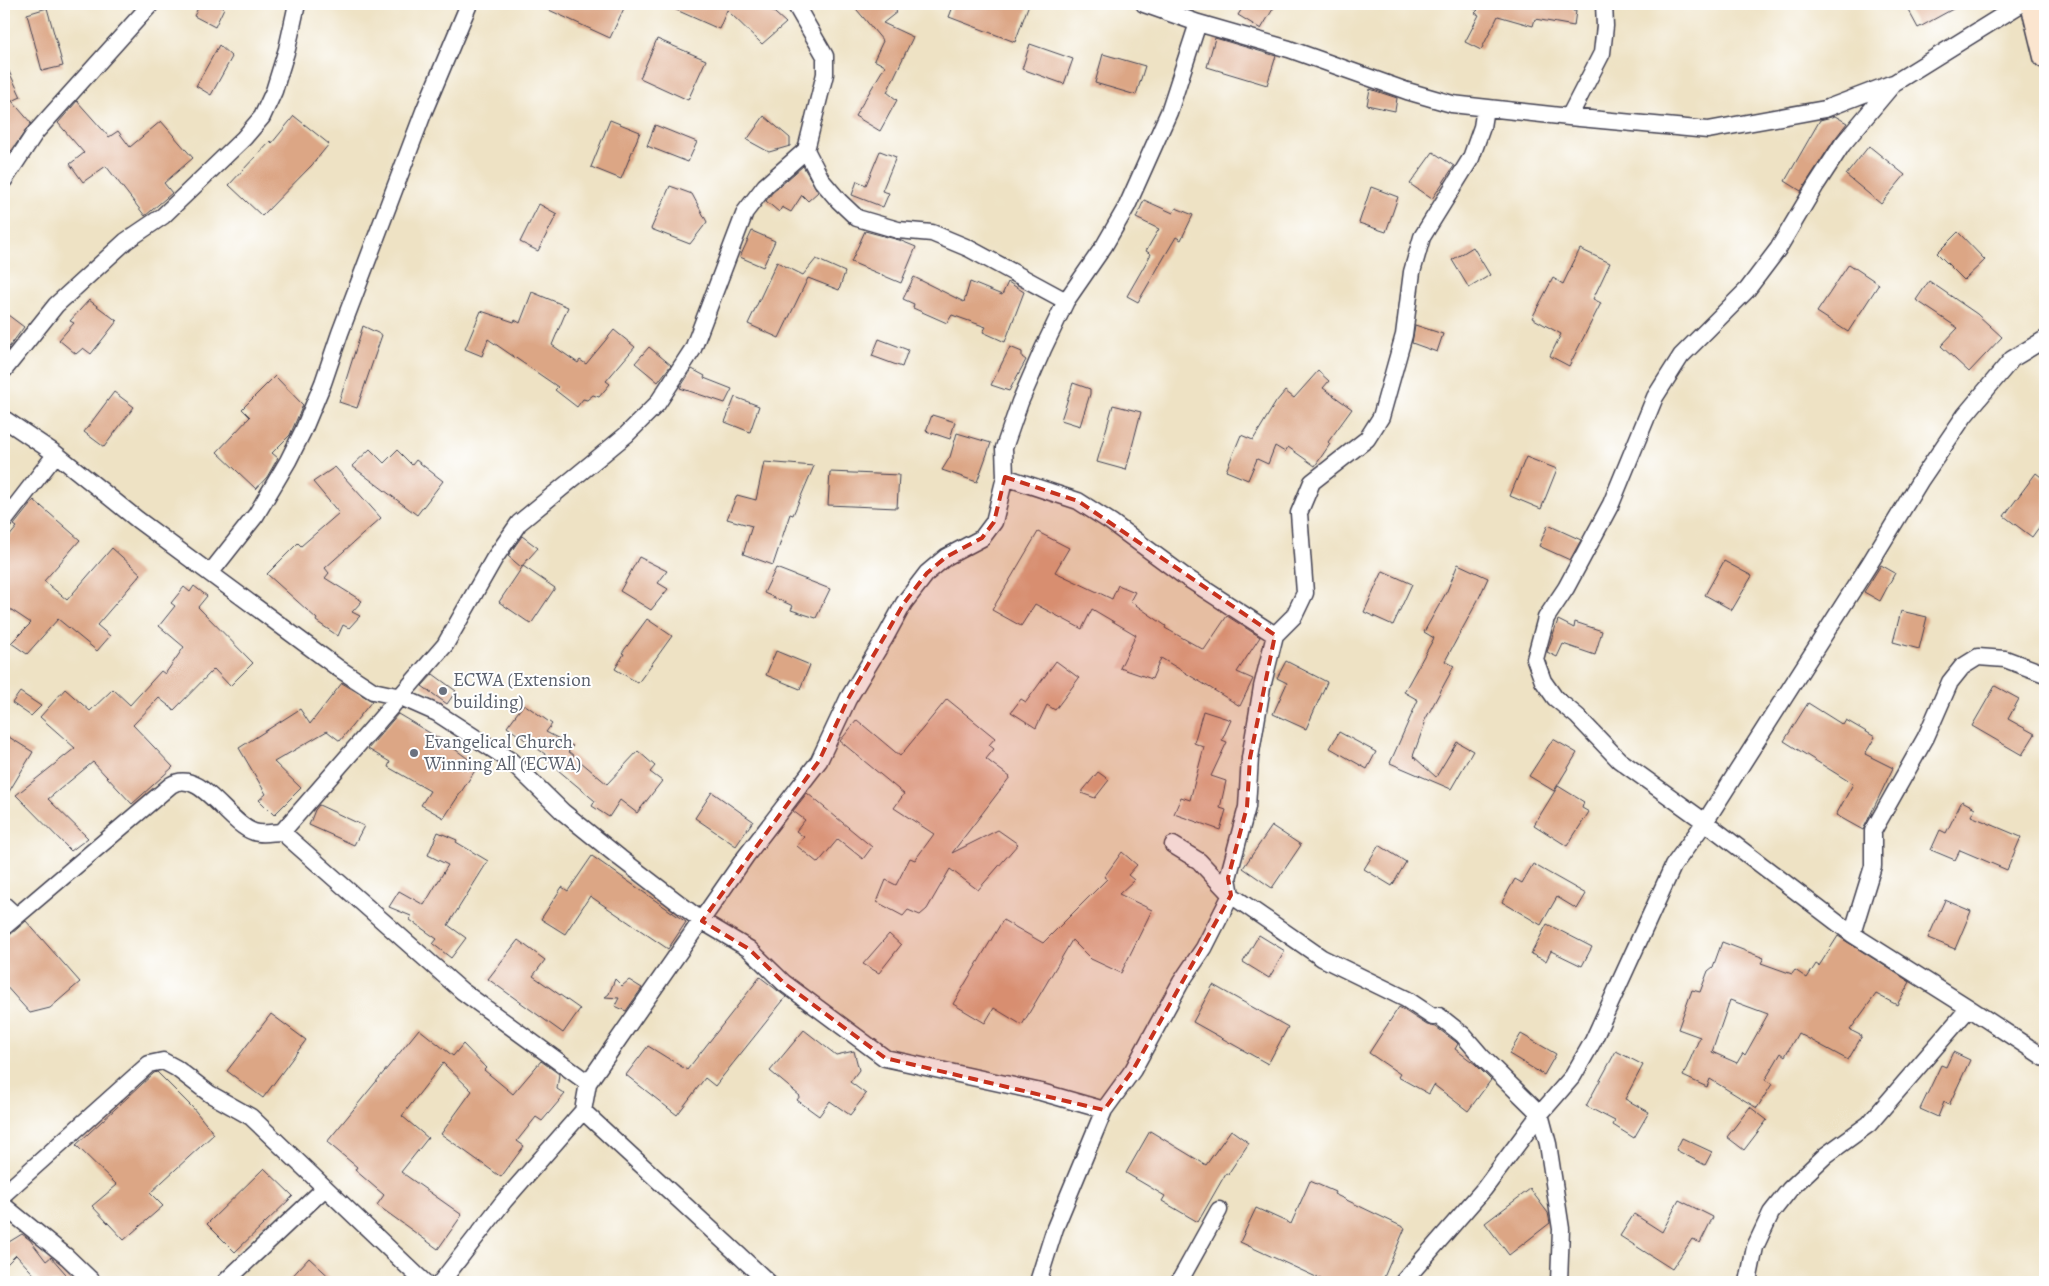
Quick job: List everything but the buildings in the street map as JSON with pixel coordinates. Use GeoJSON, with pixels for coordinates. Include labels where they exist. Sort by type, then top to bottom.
{"type":"FeatureCollection","features":[{"type":"Feature","properties":{"kind":"main road"},"geometry":{"type":"LineString","coordinates":[[2032,4],[2045,57]]}},
{"type":"Feature","properties":{"kind":"street"},"geometry":{"type":"LineString","coordinates":[[4,180],[35,133],[151,4]]}},
{"type":"Feature","properties":{"kind":"street"},"geometry":{"type":"LineString","coordinates":[[4,370],[56,305],[126,241],[163,216],[244,138],[262,117],[274,91],[297,4]]}},
{"type":"Feature","properties":{"kind":"street"},"geometry":{"type":"LineString","coordinates":[[211,572],[256,515],[288,461],[303,431],[323,383],[424,111],[469,4]]}},
{"type":"Feature","properties":{"kind":"street"},"geometry":{"type":"LineString","coordinates":[[282,832],[401,698],[445,645],[494,559],[519,523],[626,434],[662,397],[693,349],[745,212],[765,186],[806,150],[825,74],[825,56],[794,4]]}},
{"type":"Feature","properties":{"kind":"street"},"geometry":{"type":"LineString","coordinates":[[1144,4],[1198,23],[1289,49],[1407,91],[1452,104],[1708,130],[1825,109],[1894,83],[2021,4]]}},
{"type":"Feature","properties":{"kind":"street"},"geometry":{"type":"LineString","coordinates":[[1569,117],[1602,53],[1605,26],[1604,4]]}},
{"type":"Feature","properties":{"kind":"street"},"geometry":{"type":"LineString","coordinates":[[441,1282],[504,1201],[583,1111],[588,1083],[746,856],[819,761],[848,699],[904,603],[927,573],[946,557],[982,538],[994,522],[1005,477],[1004,448],[1024,393],[1066,300],[1104,246],[1127,206],[1169,112],[1198,23]]}},
{"type":"Feature","properties":{"kind":"street"},"geometry":{"type":"LineString","coordinates":[[1894,83],[1842,145],[1816,184],[1778,249],[1747,290],[1681,356],[1655,397],[1611,504],[1566,588],[1546,618],[1535,659],[1543,681],[1555,698],[1577,716],[1618,760],[1705,822],[1852,934],[2045,1058]]}},
{"type":"Feature","properties":{"kind":"street"},"geometry":{"type":"LineString","coordinates":[[1038,1282],[1055,1228],[1104,1110],[1133,1070],[1181,982],[1204,948],[1232,895],[1228,878],[1246,807],[1250,758],[1262,687],[1276,634],[1294,616],[1305,593],[1299,513],[1312,482],[1367,438],[1381,417],[1404,335],[1412,272],[1422,237],[1471,158],[1482,127],[1485,108]]}},
{"type":"Feature","properties":{"kind":"street"},"geometry":{"type":"LineString","coordinates":[[806,150],[822,181],[839,202],[856,218],[898,230],[932,233],[968,248],[1066,300]]}},
{"type":"Feature","properties":{"kind":"street"},"geometry":{"type":"LineString","coordinates":[[1403,1282],[1484,1189],[1540,1114],[1577,1069],[1597,1032],[1672,866],[1705,822],[1920,481],[1965,415],[2012,359],[2045,339]]}},
{"type":"Feature","properties":{"kind":"street"},"geometry":{"type":"LineString","coordinates":[[4,419],[56,454],[138,520],[373,691],[401,698],[436,713],[511,761],[563,812],[702,920],[749,949],[784,983],[885,1058],[1041,1092],[1104,1110]]}},
{"type":"Feature","properties":{"kind":"street"},"geometry":{"type":"LineString","coordinates":[[4,521],[56,454]]}},
{"type":"Feature","properties":{"kind":"street"},"geometry":{"type":"LineString","coordinates":[[1005,477],[1078,501],[1111,522],[1184,576],[1276,634]]}},
{"type":"Feature","properties":{"kind":"street"},"geometry":{"type":"LineString","coordinates":[[1852,934],[1874,866],[1873,831],[1926,737],[1950,682],[1962,667],[1978,657],[2005,659],[2045,674]]}},
{"type":"Feature","properties":{"kind":"street"},"geometry":{"type":"LineString","coordinates":[[4,905],[10,922],[178,781],[186,780],[196,783],[242,826],[256,833],[282,832],[462,990],[588,1083]]}},
{"type":"Feature","properties":{"kind":"street"},"geometry":{"type":"LineString","coordinates":[[1173,846],[1199,862],[1232,895],[1322,958],[1406,999],[1433,1018],[1439,1016],[1463,1035],[1482,1058],[1540,1114],[1548,1144],[1561,1229],[1559,1282]]}},
{"type":"Feature","properties":{"kind":"street"},"geometry":{"type":"LineString","coordinates":[[1748,1282],[1755,1248],[1771,1213],[1790,1189],[1826,1155],[1869,1124],[1969,1008]]}},
{"type":"Feature","properties":{"kind":"street"},"geometry":{"type":"LineString","coordinates":[[4,1194],[149,1064],[163,1061],[176,1068],[210,1094],[251,1117],[424,1282]]}},
{"type":"Feature","properties":{"kind":"street"},"geometry":{"type":"LineString","coordinates":[[583,1111],[768,1282]]}},
{"type":"Feature","properties":{"kind":"street"},"geometry":{"type":"LineString","coordinates":[[225,1282],[325,1188]]}},
{"type":"Feature","properties":{"kind":"street"},"geometry":{"type":"LineString","coordinates":[[4,1206],[67,1257],[93,1282]]}},
{"type":"Feature","properties":{"kind":"street"},"geometry":{"type":"LineString","coordinates":[[1179,1282],[1219,1210]]}},
{"type":"Feature","properties":{"kind":"highlighted area"},"geometry":{"type":"Polygon","coordinates":[[[1005,477],[1078,501],[1275,635],[1250,758],[1247,807],[1228,878],[1231,895],[1133,1070],[1104,1110],[885,1058],[784,983],[749,949],[702,921],[819,761],[848,699],[904,603],[927,573],[946,557],[982,538],[994,522],[1005,477]]]}},
{"type":"Feature","properties":{"kind":"place","name":"ECWA (Extension building)"},"geometry":{"type":"Point","coordinates":[443,691]}},
{"type":"Feature","properties":{"kind":"place","name":"Evangelical Church Winning All (ECWA)"},"geometry":{"type":"Point","coordinates":[414,753]}}]}
